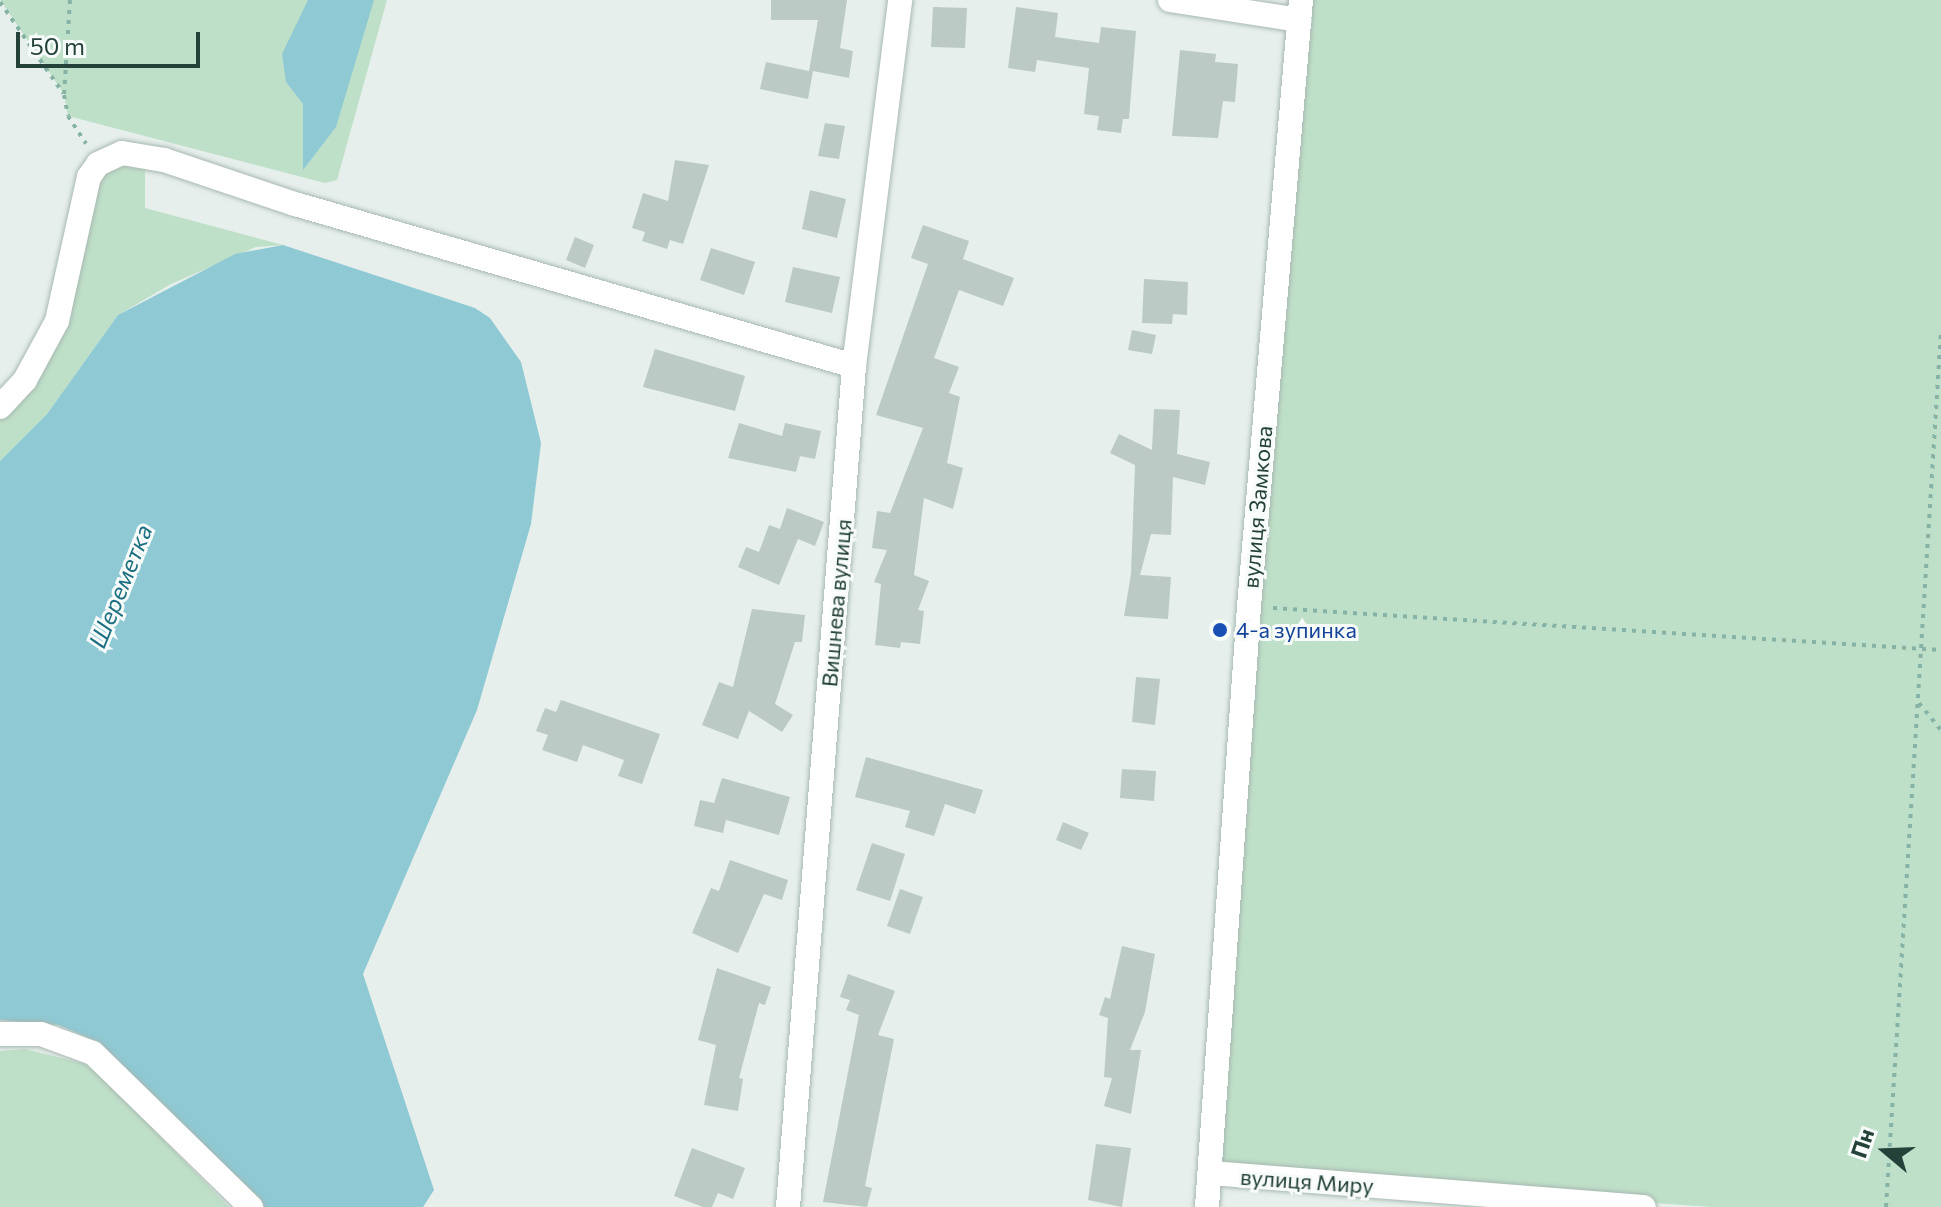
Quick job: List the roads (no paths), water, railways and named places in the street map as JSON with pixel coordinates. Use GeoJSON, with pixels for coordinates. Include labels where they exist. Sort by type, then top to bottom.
{"type":"FeatureCollection","features":[{"type":"Feature","properties":{"kind":"street","name":"Вишнева вулиця"},"geometry":{"type":"LineString","coordinates":[[788,1207],[854,366],[900,0]]}},
{"type":"Feature","properties":{"kind":"street"},"geometry":{"type":"LineString","coordinates":[[1170,0],[1300,10]]}},
{"type":"Feature","properties":{"kind":"street","name":"вулиця Замкова"},"geometry":{"type":"LineString","coordinates":[[1207,1207],[1249,606],[1300,10]]}},
{"type":"Feature","properties":{"kind":"street"},"geometry":{"type":"LineString","coordinates":[[0,407],[25,380],[57,321],[84,192],[98,164],[122,153],[141,154],[295,204],[854,366]]}},
{"type":"Feature","properties":{"kind":"street"},"geometry":{"type":"LineString","coordinates":[[0,1034],[41,1034],[93,1053],[251,1207]]}},
{"type":"Feature","properties":{"kind":"street","name":"вулиця Миру"},"geometry":{"type":"LineString","coordinates":[[1210,1173],[1644,1207]]}},
{"type":"Feature","properties":{"kind":"water"},"geometry":{"type":"Polygon","coordinates":[[[308,0],[374,0],[336,127],[303,170],[303,104],[286,82],[282,54],[308,0]]]}},
{"type":"Feature","properties":{"kind":"water","name":"Шереметка"},"geometry":{"type":"Polygon","coordinates":[[[283,245],[475,308],[490,318],[521,362],[541,443],[531,524],[477,710],[363,974],[434,1190],[423,1207],[262,1207],[96,1041],[58,1025],[0,1020],[0,461],[47,414],[118,315],[235,254],[283,245]]]}},
{"type":"Feature","properties":{"kind":"place","name":"4-а зупинка"},"geometry":{"type":"Point","coordinates":[1220,630]}}]}
